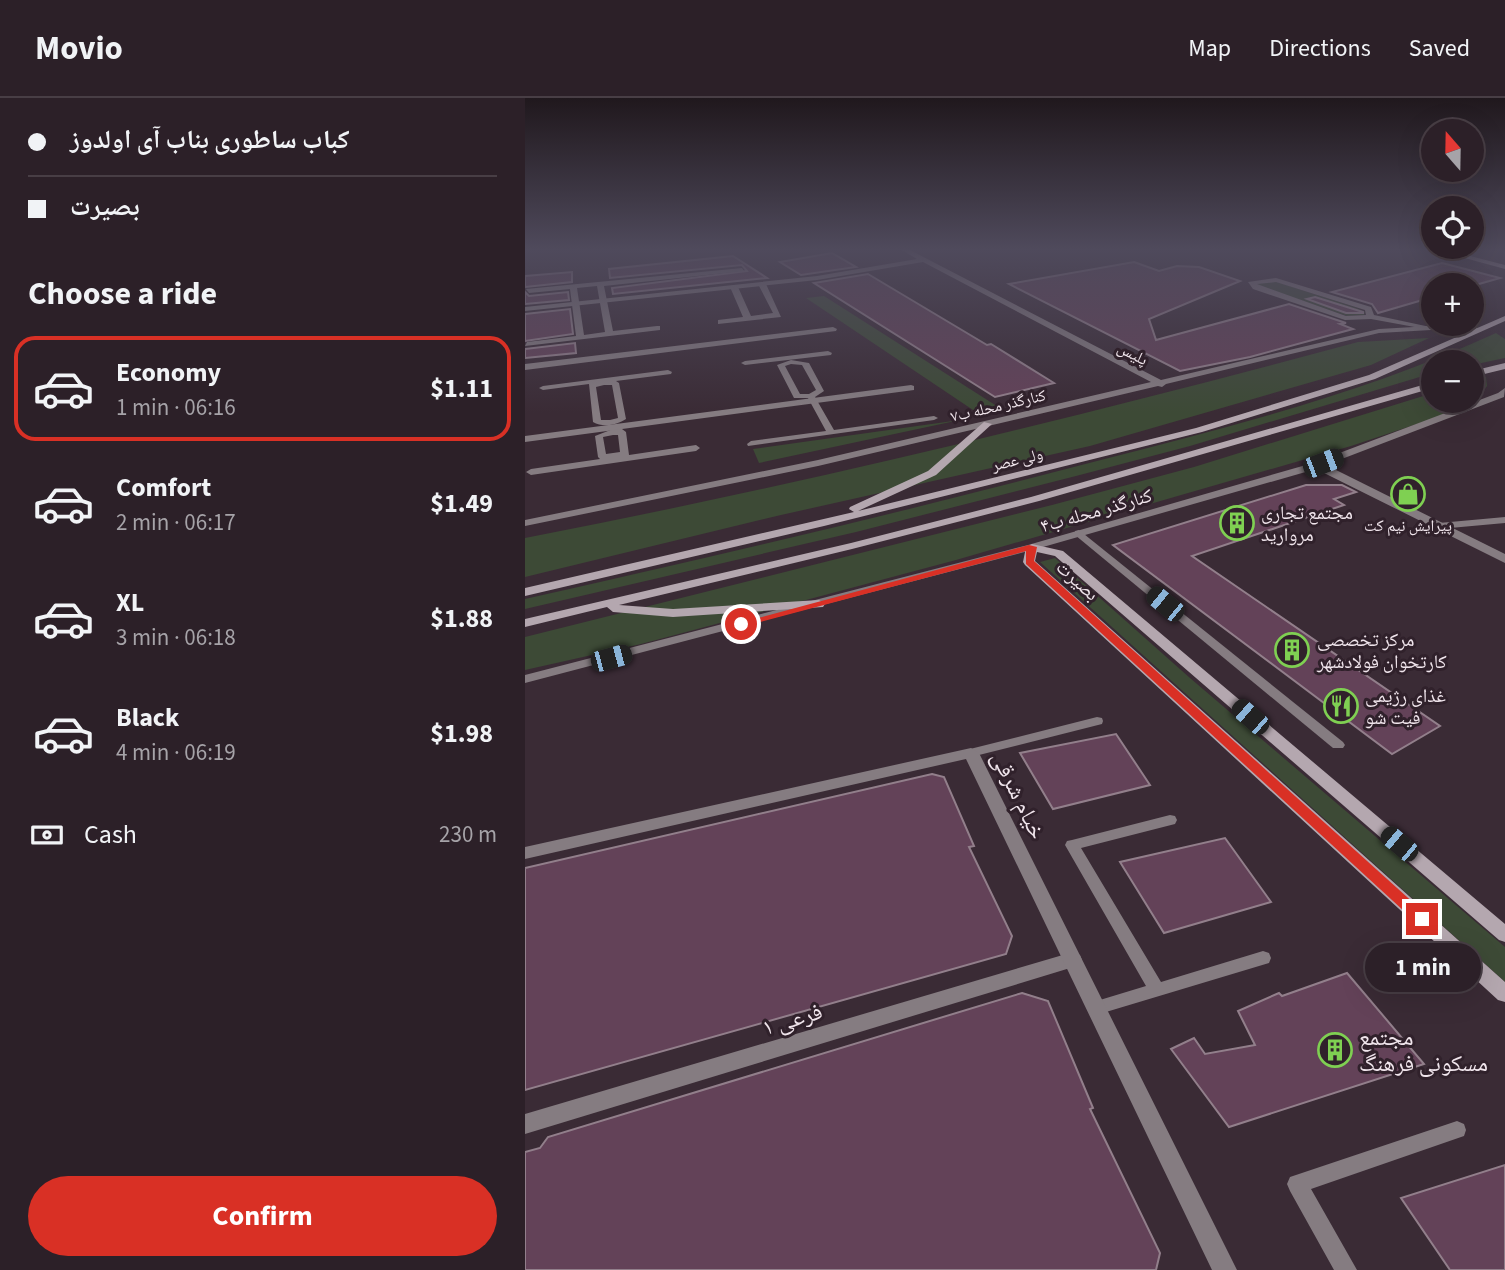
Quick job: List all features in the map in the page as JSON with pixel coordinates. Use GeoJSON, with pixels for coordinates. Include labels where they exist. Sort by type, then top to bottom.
{"type":"FeatureCollection","features":[{"type":"Feature","properties":{"kind":"main road","name":"ولی عصر"},"geometry":{"type":"LineString","coordinates":[[1484,328],[1505,318]]}},
{"type":"Feature","properties":{"kind":"main road","name":"ولی عصر"},"geometry":{"type":"LineString","coordinates":[[525,592],[824,523],[1199,430],[1372,377],[1465,336]]}},
{"type":"Feature","properties":{"kind":"main road"},"geometry":{"type":"LineString","coordinates":[[1484,371],[1505,366]]}},
{"type":"Feature","properties":{"kind":"main road"},"geometry":{"type":"LineString","coordinates":[[525,623],[1035,499],[1421,388]]}},
{"type":"Feature","properties":{"kind":"main road"},"geometry":{"type":"LineString","coordinates":[[824,523],[932,473],[987,424]]}},
{"type":"Feature","properties":{"kind":"main road","name":"بصیرت"},"geometry":{"type":"LineString","coordinates":[[1505,935],[1059,553],[1032,547],[1029,562],[1505,994]]}},
{"type":"Feature","properties":{"kind":"main road"},"geometry":{"type":"LineString","coordinates":[[598,607],[673,613],[819,604]]}},
{"type":"Feature","properties":{"kind":"street"},"geometry":{"type":"LineString","coordinates":[[525,309],[576,304],[580,337]]}},
{"type":"Feature","properties":{"kind":"street"},"geometry":{"type":"LineString","coordinates":[[603,304],[609,333]]}},
{"type":"Feature","properties":{"kind":"street"},"geometry":{"type":"LineString","coordinates":[[741,304],[748,319]]}},
{"type":"Feature","properties":{"kind":"street"},"geometry":{"type":"LineString","coordinates":[[721,322],[778,315],[772,304]]}},
{"type":"Feature","properties":{"kind":"street","name":"پلیس"},"geometry":{"type":"LineString","coordinates":[[1008,304],[1163,384]]}},
{"type":"Feature","properties":{"kind":"street"},"geometry":{"type":"LineString","coordinates":[[1304,304],[1345,318],[1370,317],[1421,326]]}},
{"type":"Feature","properties":{"kind":"street"},"geometry":{"type":"LineString","coordinates":[[1351,304],[1368,309],[1370,317]]}},
{"type":"Feature","properties":{"kind":"street"},"geometry":{"type":"LineString","coordinates":[[1379,331],[1389,321]]}},
{"type":"Feature","properties":{"kind":"street"},"geometry":{"type":"LineString","coordinates":[[527,344],[657,328]]}},
{"type":"Feature","properties":{"kind":"street"},"geometry":{"type":"LineString","coordinates":[[525,367],[833,329]]}},
{"type":"Feature","properties":{"kind":"street","name":"کنارگذر محله ب۷"},"geometry":{"type":"LineString","coordinates":[[525,523],[818,463],[1163,384],[1379,331],[1421,329]]}},
{"type":"Feature","properties":{"kind":"street"},"geometry":{"type":"LineString","coordinates":[[631,331],[636,353]]}},
{"type":"Feature","properties":{"kind":"street"},"geometry":{"type":"LineString","coordinates":[[525,439],[813,398],[911,388]]}},
{"type":"Feature","properties":{"kind":"street","name":"کنارگذر محله ب۴"},"geometry":{"type":"LineString","coordinates":[[525,679],[1032,547],[1317,465],[1501,395],[1505,391]]}},
{"type":"Feature","properties":{"kind":"street"},"geometry":{"type":"LineString","coordinates":[[1317,465],[1505,559]]}},
{"type":"Feature","properties":{"kind":"street","name":"خیام شرقی"},"geometry":{"type":"LineString","coordinates":[[525,853],[971,752],[1225,1270]]}},
{"type":"Feature","properties":{"kind":"street","name":"فرعی ۱"},"geometry":{"type":"LineString","coordinates":[[525,1124],[1073,960]]}},
{"type":"Feature","properties":{"kind":"lane"},"geometry":{"type":"LineString","coordinates":[[745,363],[828,354]]}},
{"type":"Feature","properties":{"kind":"lane"},"geometry":{"type":"LineString","coordinates":[[790,360],[805,363],[820,391],[813,398],[797,396],[781,365],[790,360]]}},
{"type":"Feature","properties":{"kind":"lane"},"geometry":{"type":"LineString","coordinates":[[543,388],[668,372]]}},
{"type":"Feature","properties":{"kind":"lane"},"geometry":{"type":"LineString","coordinates":[[604,382],[592,386],[597,422],[612,428],[622,432],[625,454],[615,458],[602,457],[599,436],[612,428],[622,419],[615,383],[604,382]]}},
{"type":"Feature","properties":{"kind":"lane"},"geometry":{"type":"LineString","coordinates":[[813,398],[832,433]]}},
{"type":"Feature","properties":{"kind":"lane"},"geometry":{"type":"LineString","coordinates":[[751,444],[934,418]]}},
{"type":"Feature","properties":{"kind":"lane"},"geometry":{"type":"LineString","coordinates":[[531,472],[696,448]]}},
{"type":"Feature","properties":{"kind":"lane"},"geometry":{"type":"LineString","coordinates":[[1439,526],[1505,520]]}},
{"type":"Feature","properties":{"kind":"lane"},"geometry":{"type":"LineString","coordinates":[[1079,533],[1338,745]]}},
{"type":"Feature","properties":{"kind":"lane"},"geometry":{"type":"LineString","coordinates":[[971,752],[1097,721]]}},
{"type":"Feature","properties":{"kind":"lane"},"geometry":{"type":"LineString","coordinates":[[1157,990],[1072,845],[1170,820]]}},
{"type":"Feature","properties":{"kind":"lane"},"geometry":{"type":"LineString","coordinates":[[1096,1008],[1263,958]]}},
{"type":"Feature","properties":{"kind":"lane"},"geometry":{"type":"LineString","coordinates":[[1346,1270],[1297,1184],[1457,1130]]}},
{"type":"Feature","properties":{"kind":"green space"},"geometry":{"type":"Polygon","coordinates":[[[814,304],[836,304],[1003,410],[982,416],[814,304]]]}},
{"type":"Feature","properties":{"kind":"green space"},"geometry":{"type":"Polygon","coordinates":[[[1311,304],[1344,304],[1365,312],[1364,315],[1347,316],[1311,304]]]}},
{"type":"Feature","properties":{"kind":"green space"},"geometry":{"type":"Polygon","coordinates":[[[1496,333],[1505,339],[1505,358],[1484,362],[1484,350],[1457,350],[1496,333]]]}},
{"type":"Feature","properties":{"kind":"green space"},"geometry":{"type":"Polygon","coordinates":[[[1429,338],[1371,365],[1090,446],[781,515],[525,577],[525,538],[839,472],[1358,342],[1429,338]]]}},
{"type":"Feature","properties":{"kind":"green space"},"geometry":{"type":"Polygon","coordinates":[[[1421,364],[1421,377],[1190,446],[856,532],[525,609],[525,599],[741,550],[1026,480],[1249,421],[1421,364]]]}},
{"type":"Feature","properties":{"kind":"green space"},"geometry":{"type":"Polygon","coordinates":[[[1421,397],[1421,413],[1450,413],[1351,446],[956,560],[641,644],[525,670],[525,637],[1194,467],[1421,397]]]}},
{"type":"Feature","properties":{"kind":"green space"},"geometry":{"type":"Polygon","coordinates":[[[960,420],[759,463],[753,449],[960,420]]]}},
{"type":"Feature","properties":{"kind":"green space"},"geometry":{"type":"Polygon","coordinates":[[[1055,558],[1190,678],[1505,947],[1505,982],[1040,562],[1055,558]]]}},
{"type":"Feature","properties":{"kind":"building"},"geometry":{"type":"Polygon","coordinates":[[[847,304],[918,304],[1054,383],[995,397],[847,304]]]}},
{"type":"Feature","properties":{"kind":"building"},"geometry":{"type":"Polygon","coordinates":[[[1048,304],[1186,304],[1149,319],[1156,340],[1289,304],[1346,323],[1340,324],[1353,329],[1250,357],[1180,371],[1048,304]]]}},
{"type":"Feature","properties":{"kind":"building"},"geometry":{"type":"Polygon","coordinates":[[[1320,304],[1336,304],[1363,312],[1346,313],[1320,304]]]}},
{"type":"Feature","properties":{"kind":"building"},"geometry":{"type":"Polygon","coordinates":[[[1371,304],[1410,304],[1378,313],[1371,304]]]}},
{"type":"Feature","properties":{"kind":"building"},"geometry":{"type":"Polygon","coordinates":[[[570,309],[573,334],[525,341],[525,314],[570,309]]]}},
{"type":"Feature","properties":{"kind":"building"},"geometry":{"type":"Polygon","coordinates":[[[575,343],[576,353],[525,358],[525,349],[575,343]]]}},
{"type":"Feature","properties":{"kind":"building","name":"مرکز تخصصی کارتخوان فولادشهر"},"geometry":{"type":"Polygon","coordinates":[[[1306,485],[1342,485],[1356,492],[1334,499],[1344,505],[1192,556],[1440,726],[1392,754],[1113,545],[1306,485]]]}},
{"type":"Feature","properties":{"kind":"building"},"geometry":{"type":"Polygon","coordinates":[[[1116,734],[1150,785],[1053,809],[1020,753],[1116,734]]]}},
{"type":"Feature","properties":{"kind":"building"},"geometry":{"type":"Polygon","coordinates":[[[932,774],[944,777],[974,846],[969,847],[1012,936],[1006,954],[525,1090],[525,868],[932,774]]]}},
{"type":"Feature","properties":{"kind":"building"},"geometry":{"type":"Polygon","coordinates":[[[1225,838],[1271,902],[1164,933],[1120,862],[1225,838]]]}},
{"type":"Feature","properties":{"kind":"building","name":"مجتمع مسکونی فرهنگ"},"geometry":{"type":"Polygon","coordinates":[[[1347,973],[1424,1064],[1229,1127],[1171,1049],[1194,1038],[1205,1054],[1255,1045],[1238,1011],[1279,993],[1282,996],[1347,973]]]}},
{"type":"Feature","properties":{"kind":"building"},"geometry":{"type":"Polygon","coordinates":[[[1022,993],[1048,1001],[1093,1108],[1090,1109],[1160,1253],[1156,1270],[525,1270],[525,1152],[540,1148],[548,1137],[1022,993]]]}},
{"type":"Feature","properties":{"kind":"building"},"geometry":{"type":"Polygon","coordinates":[[[1505,1165],[1505,1270],[1450,1270],[1401,1198],[1505,1165]]]}},
{"type":"Feature","properties":{"kind":"place","name":"پیرایش نیم کت"},"geometry":{"type":"Point","coordinates":[1408,494]}},
{"type":"Feature","properties":{"kind":"place","name":"مجتمع تجاری مروارید"},"geometry":{"type":"Point","coordinates":[1237,523]}},
{"type":"Feature","properties":{"kind":"place","name":"مرکز تخصصی کارتخوان فولادشهر"},"geometry":{"type":"Point","coordinates":[1292,650]}},
{"type":"Feature","properties":{"kind":"place","name":"غذای رژیمی فیت شو"},"geometry":{"type":"Point","coordinates":[1341,706]}},
{"type":"Feature","properties":{"kind":"place","name":"مجتمع مسکونی فرهنگ"},"geometry":{"type":"Point","coordinates":[1335,1050]}},
{"type":"Feature","properties":{"kind":"route"},"geometry":{"type":"LineString","coordinates":[[741,624],[1032,547],[1029,562],[1422,919]]}}]}
